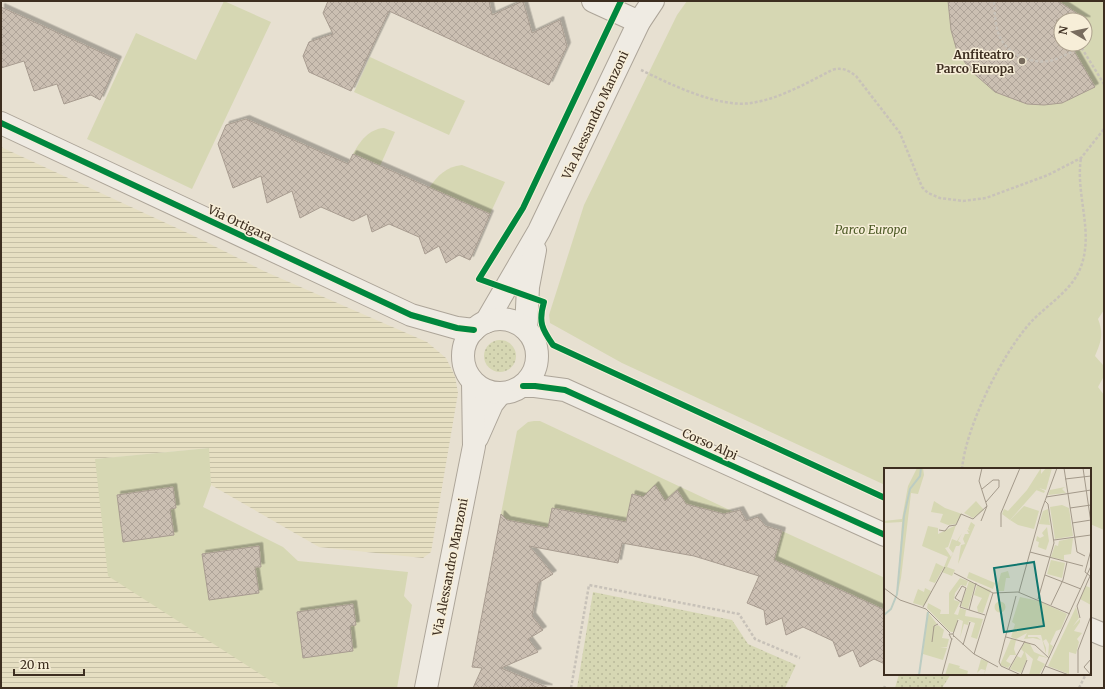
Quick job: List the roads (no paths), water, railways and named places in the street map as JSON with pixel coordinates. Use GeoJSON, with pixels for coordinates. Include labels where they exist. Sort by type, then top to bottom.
{"type":"FeatureCollection","features":[{"type":"Feature","properties":{"kind":"street"},"geometry":{"type":"LineString","coordinates":[[593,1],[639,22]]}},
{"type":"Feature","properties":{"kind":"street","name":"Via Alessandro Manzoni"},"geometry":{"type":"LineString","coordinates":[[474,446],[473,382],[466,370],[463,356],[466,342],[480,326],[539,231],[639,22],[653,1]]}},
{"type":"Feature","properties":{"kind":"street","name":"Via Ortigara"},"geometry":{"type":"LineString","coordinates":[[1,123],[411,315],[457,328],[480,326]]}},
{"type":"Feature","properties":{"kind":"street","name":"Via Alessandro Manzoni"},"geometry":{"type":"LineString","coordinates":[[526,330],[528,287],[539,231]]}},
{"type":"Feature","properties":{"kind":"street","name":"Via Ortigara"},"geometry":{"type":"LineString","coordinates":[[411,315],[443,337],[463,356]]}},
{"type":"Feature","properties":{"kind":"street"},"geometry":{"type":"LineString","coordinates":[[473,382],[486,390],[500,394],[512,392],[523,386],[531,377],[536,366],[538,354],[534,341],[526,330],[514,322],[500,319],[480,326]]}},
{"type":"Feature","properties":{"kind":"street","name":"Corso Alpi"},"geometry":{"type":"LineString","coordinates":[[538,354],[550,376],[565,390]]}},
{"type":"Feature","properties":{"kind":"street","name":"Corso Alpi"},"geometry":{"type":"LineString","coordinates":[[523,386],[565,390],[884,535]]}},
{"type":"Feature","properties":{"kind":"street","name":"Via Alessandro Manzoni"},"geometry":{"type":"LineString","coordinates":[[426,688],[474,446],[492,404],[500,394]]}},
{"type":"Feature","properties":{"kind":"street"},"geometry":{"type":"LineString","coordinates":[[1091,629],[1104,635]]}},
{"type":"Feature","properties":{"kind":"place","name":"Anfiteatro Parco Europa"},"geometry":{"type":"Point","coordinates":[1022,61]}},
{"type":"Feature","properties":{"kind":"park label","name":"Parco Europa"},"geometry":{"type":"Point","coordinates":[871,229]}}]}
